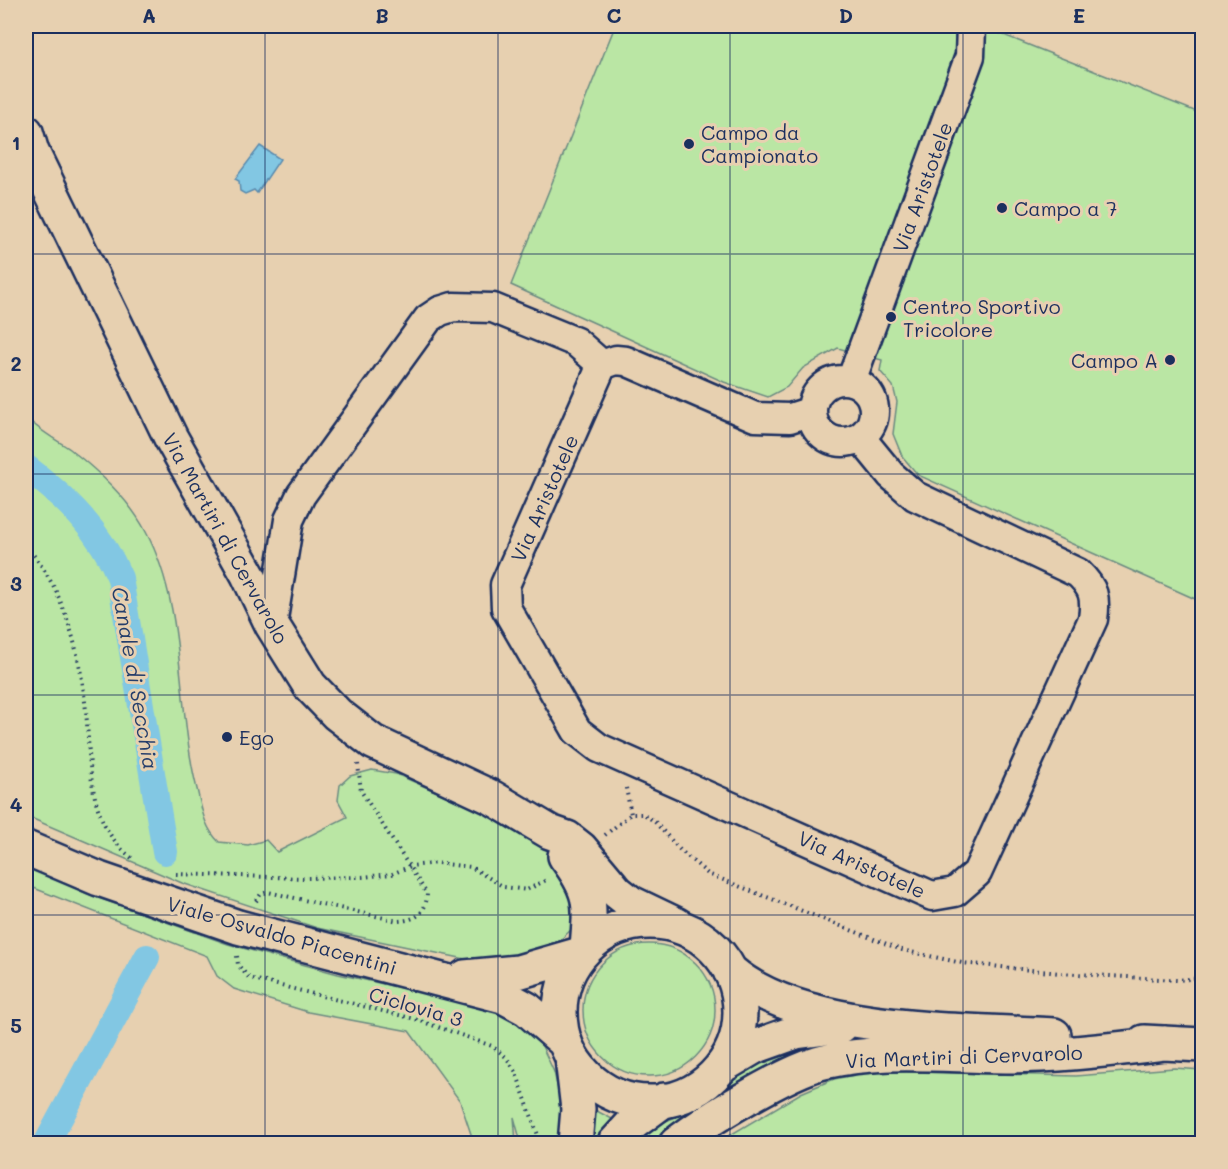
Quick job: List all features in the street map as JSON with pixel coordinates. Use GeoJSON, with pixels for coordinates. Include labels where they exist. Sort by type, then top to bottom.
{"type":"FeatureCollection","features":[{"type":"Feature","properties":{"kind":"main road","name":"Via Martiri di Cervarolo"},"geometry":{"type":"LineString","coordinates":[[26,132],[32,152],[171,438],[248,575],[272,625],[310,686],[337,714],[373,742],[493,798],[550,832],[567,838],[581,849],[617,892],[632,903],[677,925]]}},
{"type":"Feature","properties":{"kind":"main road","name":"Via Martiri di Cervarolo"},"geometry":{"type":"LineString","coordinates":[[550,832],[585,887],[589,899],[584,950]]}},
{"type":"Feature","properties":{"kind":"main road","name":"Viale Osvaldo Piacentini"},"geometry":{"type":"LineString","coordinates":[[26,848],[99,879],[238,927],[503,996],[527,1009],[568,1049]]}},
{"type":"Feature","properties":{"kind":"main road"},"geometry":{"type":"LineString","coordinates":[[575,1143],[578,1109],[559,1010],[561,995],[571,967],[584,950],[602,935],[629,924],[657,922],[677,925],[702,938],[714,948],[730,971],[738,989],[740,1019],[732,1048],[722,1066]]}},
{"type":"Feature","properties":{"kind":"main road","name":"Viale Osvaldo Piacentini"},"geometry":{"type":"LineString","coordinates":[[440,978],[518,972],[584,950]]}},
{"type":"Feature","properties":{"kind":"main road"},"geometry":{"type":"LineString","coordinates":[[730,971],[754,989],[777,1000],[862,1022],[1203,1045]]}},
{"type":"Feature","properties":{"kind":"main road"},"geometry":{"type":"LineString","coordinates":[[614,1143],[633,1123],[664,1101],[697,1089],[722,1066],[754,1047],[796,1032],[862,1022]]}},
{"type":"Feature","properties":{"kind":"main road","name":"Via Martiri di Cervarolo"},"geometry":{"type":"LineString","coordinates":[[676,1143],[701,1126],[801,1070],[822,1062],[884,1054],[1007,1056],[1100,1052],[1165,1043]]}},
{"type":"Feature","properties":{"kind":"main road"},"geometry":{"type":"LineString","coordinates":[[568,1049],[592,1081],[612,1093],[634,1101],[664,1101]]}},
{"type":"Feature","properties":{"kind":"street","name":"Via Aristotele"},"geometry":{"type":"LineString","coordinates":[[851,381],[970,56],[971,26]]}},
{"type":"Feature","properties":{"kind":"street"},"geometry":{"type":"LineString","coordinates":[[272,625],[289,520],[301,495],[428,319],[440,311],[453,307],[493,308],[576,342],[602,365],[616,360],[626,361],[755,417],[790,418],[812,411]]}},
{"type":"Feature","properties":{"kind":"street","name":"Via Aristotele"},"geometry":{"type":"LineString","coordinates":[[602,365],[505,585],[504,596],[506,608],[577,730],[599,748],[932,896],[955,892],[977,873],[1093,620],[1095,594],[1078,573],[915,496],[891,476],[860,437]]}},
{"type":"Feature","properties":{"kind":"street"},"geometry":{"type":"LineString","coordinates":[[842,380],[851,381],[868,392],[874,411],[868,430],[860,437],[842,443],[824,436],[817,430],[812,411],[813,402],[824,387],[842,380]]}},
{"type":"Feature","properties":{"kind":"path"},"geometry":{"type":"LineString","coordinates":[[26,546],[37,558],[56,591],[70,628],[81,668],[92,790],[102,822],[117,847],[139,863]]}},
{"type":"Feature","properties":{"kind":"path"},"geometry":{"type":"LineString","coordinates":[[256,901],[261,894],[268,892],[398,921],[413,920],[421,915],[427,905],[427,894],[361,791],[357,776],[358,761],[373,742]]}},
{"type":"Feature","properties":{"kind":"path"},"geometry":{"type":"LineString","coordinates":[[600,840],[632,814],[644,814],[656,822],[680,850],[708,874],[902,950],[962,963],[1060,973],[1177,980],[1203,978]]}},
{"type":"Feature","properties":{"kind":"path"},"geometry":{"type":"LineString","coordinates":[[168,873],[302,878],[362,877],[392,874],[411,866],[437,863],[471,867],[504,887],[527,890],[551,877]]}},
{"type":"Feature","properties":{"kind":"path","name":"Ciclovia 3"},"geometry":{"type":"LineString","coordinates":[[237,956],[238,965],[249,978],[415,1019],[492,1046],[506,1057],[516,1072],[541,1143]]}},
{"type":"Feature","properties":{"kind":"green space","name":"Centro Sportivo Tricolore"},"geometry":{"type":"Polygon","coordinates":[[[615,26],[981,26],[1202,114],[1202,602],[918,475],[902,456],[893,434],[897,402],[893,386],[880,371],[882,360],[838,348],[803,368],[787,387],[768,397],[724,382],[511,285],[615,26]]]}},
{"type":"Feature","properties":{"kind":"green space"},"geometry":{"type":"Polygon","coordinates":[[[26,417],[70,449],[102,477],[131,508],[146,532],[159,562],[175,625],[190,758],[200,804],[207,824],[219,842],[248,845],[266,840],[277,852],[347,817],[338,800],[340,785],[350,776],[372,770],[396,774],[526,831],[559,858],[578,895],[575,926],[554,946],[516,959],[470,960],[317,928],[182,883],[26,816],[26,417]]]}},
{"type":"Feature","properties":{"kind":"green space"},"geometry":{"type":"Polygon","coordinates":[[[26,866],[88,894],[228,944],[338,974],[483,1006],[517,1023],[541,1044],[554,1072],[562,1107],[560,1143],[521,1143],[514,1117],[516,1143],[474,1143],[460,1101],[409,1031],[308,1012],[234,989],[217,976],[207,956],[26,885],[26,866]]]}},
{"type":"Feature","properties":{"kind":"green space"},"geometry":{"type":"Polygon","coordinates":[[[649,944],[674,949],[696,963],[710,985],[715,1010],[710,1035],[696,1057],[674,1071],[649,1076],[624,1071],[602,1057],[588,1035],[583,1010],[588,985],[602,963],[624,949],[649,944]]]}},
{"type":"Feature","properties":{"kind":"green space"},"geometry":{"type":"Polygon","coordinates":[[[859,1043],[671,1133],[660,1143],[633,1144],[661,1123],[710,1103],[752,1063],[807,1044],[859,1043]]]}},
{"type":"Feature","properties":{"kind":"green space"},"geometry":{"type":"Polygon","coordinates":[[[1174,1068],[1202,1070],[1202,1143],[715,1144],[801,1093],[834,1079],[874,1071],[1076,1076],[1174,1068]]]}},
{"type":"Feature","properties":{"kind":"green space"},"geometry":{"type":"Polygon","coordinates":[[[593,1109],[614,1120],[589,1144],[593,1109]]]}},
{"type":"Feature","properties":{"kind":"water"},"geometry":{"type":"Polygon","coordinates":[[[260,146],[280,159],[257,193],[254,190],[245,194],[240,191],[239,181],[235,179],[260,146]]]}},
{"type":"Feature","properties":{"kind":"waterway","name":"Canale di Secchia"},"geometry":{"type":"LineString","coordinates":[[26,467],[68,503],[92,530],[103,545],[120,578],[165,852]]}},
{"type":"Feature","properties":{"kind":"waterway","name":"Canale di Secchia"},"geometry":{"type":"LineString","coordinates":[[46,1144],[147,957]]}},
{"type":"Feature","properties":{"kind":"waterway"},"geometry":{"type":"LineString","coordinates":[[1201,1144],[1202,1140]]}},
{"type":"Feature","properties":{"kind":"place","name":"Campo da Campionato"},"geometry":{"type":"Point","coordinates":[689,144]}},
{"type":"Feature","properties":{"kind":"place","name":"Campo a 7"},"geometry":{"type":"Point","coordinates":[1002,208]}},
{"type":"Feature","properties":{"kind":"place","name":"Centro Sportivo Tricolore"},"geometry":{"type":"Point","coordinates":[891,317]}},
{"type":"Feature","properties":{"kind":"place","name":"Campo A"},"geometry":{"type":"Point","coordinates":[1170,360]}},
{"type":"Feature","properties":{"kind":"place","name":"Ego"},"geometry":{"type":"Point","coordinates":[227,737]}}]}
